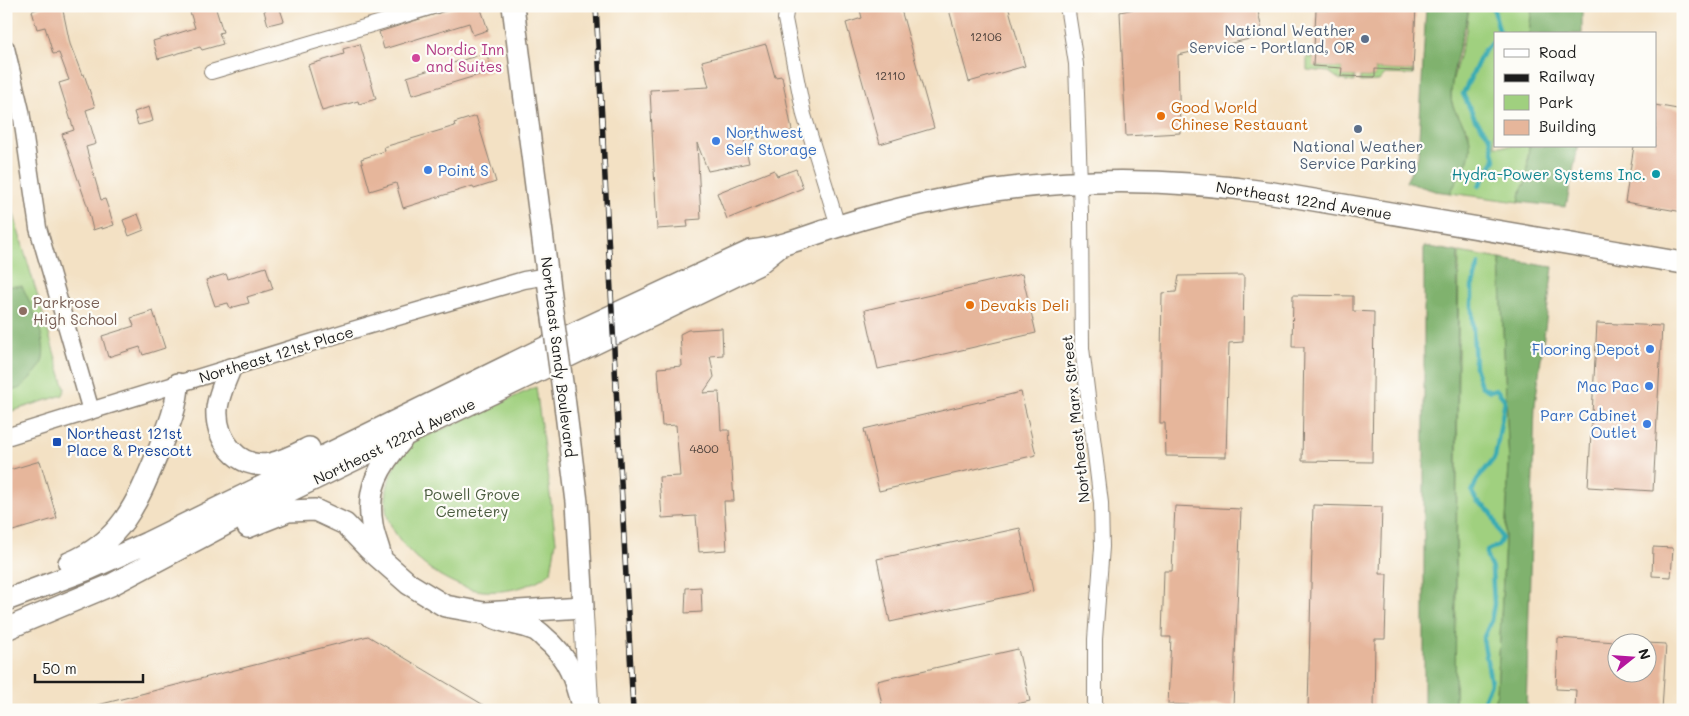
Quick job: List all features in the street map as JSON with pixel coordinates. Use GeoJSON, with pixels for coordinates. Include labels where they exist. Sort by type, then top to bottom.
{"type":"FeatureCollection","features":[{"type":"Feature","properties":{"kind":"main road","name":"Northeast Sandy Boulevard"},"geometry":{"type":"LineString","coordinates":[[513,6],[577,502],[589,710]]}},
{"type":"Feature","properties":{"kind":"main road","name":"Northeast 122nd Avenue"},"geometry":{"type":"LineString","coordinates":[[6,600],[89,569],[577,332],[751,250],[780,247],[838,226],[952,198],[1022,187],[1080,183],[1162,182],[1246,189],[1683,263]]}},
{"type":"Feature","properties":{"kind":"main road","name":"Northeast 122nd Avenue"},"geometry":{"type":"LineString","coordinates":[[6,629],[111,585],[278,497],[757,265],[780,247]]}},
{"type":"Feature","properties":{"kind":"main road"},"geometry":{"type":"LineString","coordinates":[[230,369],[217,408],[218,424],[227,446],[242,461],[268,464],[311,447],[344,446]]}},
{"type":"Feature","properties":{"kind":"main road"},"geometry":{"type":"LineString","coordinates":[[6,592],[36,576],[93,552],[111,537],[138,501],[177,405],[178,384]]}},
{"type":"Feature","properties":{"kind":"main road"},"geometry":{"type":"LineString","coordinates":[[381,558],[372,525],[372,490],[385,459],[407,435]]}},
{"type":"Feature","properties":{"kind":"main road"},"geometry":{"type":"LineString","coordinates":[[218,529],[250,526],[288,511],[315,510],[345,524],[368,548],[409,584],[434,601],[464,610],[484,613],[583,607]]}},
{"type":"Feature","properties":{"kind":"main road"},"geometry":{"type":"LineString","coordinates":[[484,613],[507,624],[534,629],[550,642],[562,654],[574,676],[583,710]]}},
{"type":"Feature","properties":{"kind":"street"},"geometry":{"type":"LineString","coordinates":[[211,72],[436,6]]}},
{"type":"Feature","properties":{"kind":"street"},"geometry":{"type":"LineString","coordinates":[[787,6],[785,19],[804,115],[838,226]]}},
{"type":"Feature","properties":{"kind":"street","name":"Northeast Marx Street"},"geometry":{"type":"LineString","coordinates":[[1067,6],[1076,64],[1082,348],[1101,503],[1102,547],[1095,639],[1094,710]]}},
{"type":"Feature","properties":{"kind":"street"},"geometry":{"type":"LineString","coordinates":[[6,48],[21,111],[38,228],[91,411]]}},
{"type":"Feature","properties":{"kind":"street","name":"Northeast 121st Place"},"geometry":{"type":"LineString","coordinates":[[6,437],[346,332],[524,280],[548,276]]}},
{"type":"Feature","properties":{"kind":"green space"},"geometry":{"type":"Polygon","coordinates":[[[1426,6],[1469,6],[1453,74],[1451,96],[1454,109],[1467,130],[1470,149],[1469,158],[1450,193],[1435,191],[1406,182],[1418,157],[1426,6]]]}},
{"type":"Feature","properties":{"kind":"green space"},"geometry":{"type":"Polygon","coordinates":[[[1469,6],[1532,6],[1529,32],[1494,32],[1494,148],[1529,148],[1526,183],[1522,188],[1519,202],[1450,193],[1468,160],[1469,132],[1455,111],[1451,99],[1452,82],[1466,31],[1469,6]]]}},
{"type":"Feature","properties":{"kind":"green space"},"geometry":{"type":"Polygon","coordinates":[[[1532,6],[1582,6],[1582,32],[1529,32],[1532,6]]]}},
{"type":"Feature","properties":{"kind":"green space"},"geometry":{"type":"Polygon","coordinates":[[[1307,57],[1314,58],[1314,66],[1342,68],[1342,76],[1355,76],[1354,82],[1340,80],[1329,72],[1307,70],[1307,57]]]}},
{"type":"Feature","properties":{"kind":"green space"},"geometry":{"type":"Polygon","coordinates":[[[1375,69],[1413,71],[1413,75],[1385,74],[1379,81],[1360,82],[1360,77],[1375,77],[1375,69]]]}},
{"type":"Feature","properties":{"kind":"green space","name":"Parkrose High School"},"geometry":{"type":"Polygon","coordinates":[[[6,147],[12,207],[65,389],[63,395],[6,413],[6,147]]]}},
{"type":"Feature","properties":{"kind":"green space"},"geometry":{"type":"Polygon","coordinates":[[[1529,148],[1578,148],[1566,207],[1519,202],[1522,188],[1526,183],[1529,148]]]}},
{"type":"Feature","properties":{"kind":"green space"},"geometry":{"type":"Polygon","coordinates":[[[1424,246],[1458,252],[1455,710],[1424,710],[1424,246]]]}},
{"type":"Feature","properties":{"kind":"green space"},"geometry":{"type":"Polygon","coordinates":[[[1459,252],[1500,259],[1509,465],[1497,693],[1492,710],[1455,710],[1459,252]]]}},
{"type":"Feature","properties":{"kind":"green space"},"geometry":{"type":"Polygon","coordinates":[[[1500,259],[1553,267],[1535,405],[1526,710],[1492,710],[1497,693],[1509,465],[1500,259]]]}},
{"type":"Feature","properties":{"kind":"green space"},"geometry":{"type":"Polygon","coordinates":[[[6,286],[22,286],[38,323],[44,354],[42,362],[29,380],[19,389],[6,391],[6,286]]]}},
{"type":"Feature","properties":{"kind":"green space","name":"Powell Grove Cemetery"},"geometry":{"type":"Polygon","coordinates":[[[536,387],[556,541],[551,572],[536,582],[510,590],[483,591],[454,583],[439,575],[412,554],[401,542],[393,528],[387,515],[386,505],[387,489],[396,462],[406,448],[421,438],[536,387]]]}},
{"type":"Feature","properties":{"kind":"building"},"geometry":{"type":"Polygon","coordinates":[[[46,6],[62,6],[70,44],[82,75],[84,74],[95,107],[86,110],[96,144],[86,147],[101,200],[105,199],[114,225],[102,229],[102,227],[93,230],[87,205],[62,134],[74,130],[59,83],[69,80],[59,53],[53,54],[45,27],[37,29],[32,11],[46,6]]]}},
{"type":"Feature","properties":{"kind":"building"},"geometry":{"type":"Polygon","coordinates":[[[215,6],[223,32],[219,33],[223,44],[202,50],[200,47],[158,59],[153,41],[195,28],[190,12],[215,6]]]}},
{"type":"Feature","properties":{"kind":"building"},"geometry":{"type":"Polygon","coordinates":[[[265,6],[279,6],[284,21],[268,25],[264,11],[266,10],[265,6]]]}},
{"type":"Feature","properties":{"kind":"building"},"geometry":{"type":"Polygon","coordinates":[[[461,6],[480,6],[488,30],[473,35],[469,23],[384,49],[379,32],[461,6]]]}},
{"type":"Feature","properties":{"kind":"building"},"geometry":{"type":"Polygon","coordinates":[[[859,6],[900,6],[934,128],[880,144],[846,23],[862,18],[859,6]]]}},
{"type":"Feature","properties":{"kind":"building"},"geometry":{"type":"Polygon","coordinates":[[[948,6],[1008,6],[1025,66],[969,82],[948,6]]]}},
{"type":"Feature","properties":{"kind":"building"},"geometry":{"type":"Polygon","coordinates":[[[1147,6],[1257,6],[1263,36],[1178,55],[1180,133],[1126,136],[1120,12],[1147,6]]]}},
{"type":"Feature","properties":{"kind":"building","name":"National Weather Service - Portland, OR"},"geometry":{"type":"Polygon","coordinates":[[[1372,6],[1416,6],[1413,71],[1375,69],[1375,77],[1341,76],[1342,68],[1313,66],[1316,10],[1329,10],[1329,7],[1372,9],[1372,6]]]}},
{"type":"Feature","properties":{"kind":"building"},"geometry":{"type":"Polygon","coordinates":[[[360,44],[376,99],[359,104],[358,101],[322,111],[308,65],[344,54],[343,49],[360,44]]]}},
{"type":"Feature","properties":{"kind":"building"},"geometry":{"type":"Polygon","coordinates":[[[766,44],[775,77],[782,76],[792,131],[744,140],[749,163],[708,171],[697,143],[701,219],[687,220],[688,227],[657,229],[650,90],[709,87],[702,61],[766,44]]]}},
{"type":"Feature","properties":{"kind":"building"},"geometry":{"type":"Polygon","coordinates":[[[486,53],[492,71],[412,95],[407,77],[486,53]]]}},
{"type":"Feature","properties":{"kind":"building","name":"Hydra-Power Systems Inc."},"geometry":{"type":"Polygon","coordinates":[[[1656,105],[1683,110],[1683,212],[1625,202],[1634,148],[1656,148],[1656,105]]]}},
{"type":"Feature","properties":{"kind":"building"},"geometry":{"type":"Polygon","coordinates":[[[149,107],[153,121],[138,125],[134,112],[149,107]]]}},
{"type":"Feature","properties":{"kind":"building","name":"Point S"},"geometry":{"type":"Polygon","coordinates":[[[476,116],[496,182],[474,189],[473,186],[403,208],[396,183],[370,191],[361,159],[385,151],[384,147],[455,126],[454,123],[476,116]]]}},
{"type":"Feature","properties":{"kind":"building"},"geometry":{"type":"Polygon","coordinates":[[[796,169],[803,188],[727,219],[717,193],[774,170],[777,176],[796,169]]]}},
{"type":"Feature","properties":{"kind":"building"},"geometry":{"type":"Polygon","coordinates":[[[138,214],[144,230],[129,236],[123,220],[138,214]]]}},
{"type":"Feature","properties":{"kind":"building"},"geometry":{"type":"Polygon","coordinates":[[[266,267],[273,289],[247,297],[249,303],[230,308],[228,303],[215,306],[206,280],[226,274],[228,279],[266,267]]]}},
{"type":"Feature","properties":{"kind":"building"},"geometry":{"type":"Polygon","coordinates":[[[1022,274],[1036,333],[878,369],[865,310],[1022,274]]]}},
{"type":"Feature","properties":{"kind":"building"},"geometry":{"type":"Polygon","coordinates":[[[1244,275],[1243,342],[1229,343],[1226,457],[1166,456],[1165,423],[1160,423],[1162,293],[1176,292],[1179,276],[1244,275]]]}},
{"type":"Feature","properties":{"kind":"building"},"geometry":{"type":"Polygon","coordinates":[[[1293,295],[1353,296],[1353,311],[1374,312],[1372,462],[1302,461],[1304,347],[1292,347],[1293,295]]]}},
{"type":"Feature","properties":{"kind":"building"},"geometry":{"type":"Polygon","coordinates":[[[153,311],[165,348],[143,355],[140,347],[108,357],[102,336],[134,326],[131,318],[153,311]]]}},
{"type":"Feature","properties":{"kind":"building"},"geometry":{"type":"Polygon","coordinates":[[[1597,323],[1662,326],[1653,491],[1588,487],[1597,323]]]}},
{"type":"Feature","properties":{"kind":"building"},"geometry":{"type":"Polygon","coordinates":[[[722,328],[723,355],[710,356],[714,377],[703,393],[719,392],[721,430],[729,430],[734,501],[724,501],[727,550],[699,552],[696,516],[662,518],[659,477],[680,476],[676,425],[662,426],[658,368],[682,366],[680,334],[688,330],[722,328]]]}},
{"type":"Feature","properties":{"kind":"building"},"geometry":{"type":"Polygon","coordinates":[[[1021,392],[1036,455],[879,491],[864,429],[1021,392]]]}},
{"type":"Feature","properties":{"kind":"building"},"geometry":{"type":"Polygon","coordinates":[[[40,461],[57,518],[6,533],[6,471],[40,461]]]}},
{"type":"Feature","properties":{"kind":"building"},"geometry":{"type":"Polygon","coordinates":[[[1313,505],[1382,507],[1380,574],[1387,574],[1385,639],[1375,639],[1374,710],[1308,708],[1313,505]]]}},
{"type":"Feature","properties":{"kind":"building"},"geometry":{"type":"Polygon","coordinates":[[[1175,506],[1241,509],[1233,707],[1168,704],[1171,637],[1162,637],[1164,571],[1172,571],[1175,506]]]}},
{"type":"Feature","properties":{"kind":"building"},"geometry":{"type":"Polygon","coordinates":[[[1020,528],[1033,591],[890,622],[877,559],[1020,528]]]}},
{"type":"Feature","properties":{"kind":"building"},"geometry":{"type":"Polygon","coordinates":[[[1653,547],[1673,548],[1671,577],[1652,576],[1653,547]]]}},
{"type":"Feature","properties":{"kind":"building"},"geometry":{"type":"Polygon","coordinates":[[[701,587],[702,612],[685,613],[686,588],[701,587]]]}},
{"type":"Feature","properties":{"kind":"building"},"geometry":{"type":"Polygon","coordinates":[[[368,636],[492,710],[94,710],[94,706],[368,636]]]}},
{"type":"Feature","properties":{"kind":"building"},"geometry":{"type":"Polygon","coordinates":[[[1558,638],[1606,641],[1606,684],[1656,684],[1656,644],[1666,644],[1662,710],[1575,710],[1576,690],[1556,689],[1558,638]]]}},
{"type":"Feature","properties":{"kind":"building"},"geometry":{"type":"Polygon","coordinates":[[[1018,649],[1030,701],[989,710],[883,710],[877,681],[1018,649]]]}},
{"type":"Feature","properties":{"kind":"waterway"},"geometry":{"type":"LineString","coordinates":[[1493,6],[1500,32]]}},
{"type":"Feature","properties":{"kind":"waterway"},"geometry":{"type":"LineString","coordinates":[[1479,186],[1495,160],[1490,137],[1475,119],[1463,94],[1484,50],[1494,41]]}},
{"type":"Feature","properties":{"kind":"waterway"},"geometry":{"type":"LineString","coordinates":[[1479,264],[1472,287],[1475,367],[1481,386],[1490,391],[1496,389],[1505,400],[1495,457],[1477,480],[1472,492],[1477,501],[1491,512],[1502,538],[1498,546],[1487,550],[1487,558],[1492,569],[1494,604],[1491,621],[1483,639],[1491,683],[1480,710]]}},
{"type":"Feature","properties":{"kind":"railway"},"geometry":{"type":"LineString","coordinates":[[596,6],[633,710]]}},
{"type":"Feature","properties":{"kind":"place","name":"National Weather Service - Portland, OR"},"geometry":{"type":"Point","coordinates":[1365,39]}},
{"type":"Feature","properties":{"kind":"place","name":"Nordic Inn and Suites"},"geometry":{"type":"Point","coordinates":[416,58]}},
{"type":"Feature","properties":{"kind":"place","name":"Good World Chinese Restauant"},"geometry":{"type":"Point","coordinates":[1161,116]}},
{"type":"Feature","properties":{"kind":"place","name":"National Weather Service Parking"},"geometry":{"type":"Point","coordinates":[1358,129]}},
{"type":"Feature","properties":{"kind":"place","name":"Northwest Self Storage"},"geometry":{"type":"Point","coordinates":[716,141]}},
{"type":"Feature","properties":{"kind":"place","name":"Point S"},"geometry":{"type":"Point","coordinates":[428,170]}},
{"type":"Feature","properties":{"kind":"place","name":"Hydra-Power Systems Inc."},"geometry":{"type":"Point","coordinates":[1656,174]}},
{"type":"Feature","properties":{"kind":"place","name":"Devakis Deli"},"geometry":{"type":"Point","coordinates":[970,305]}},
{"type":"Feature","properties":{"kind":"place","name":"Parkrose High School"},"geometry":{"type":"Point","coordinates":[23,311]}},
{"type":"Feature","properties":{"kind":"place","name":"Flooring Depot"},"geometry":{"type":"Point","coordinates":[1650,349]}},
{"type":"Feature","properties":{"kind":"place","name":"Mac Pac"},"geometry":{"type":"Point","coordinates":[1649,386]}},
{"type":"Feature","properties":{"kind":"place","name":"Parr Cabinet Outlet"},"geometry":{"type":"Point","coordinates":[1647,424]}},
{"type":"Feature","properties":{"kind":"place","name":"Northeast 121st Place & Prescott"},"geometry":{"type":"Point","coordinates":[57,442]}}]}
